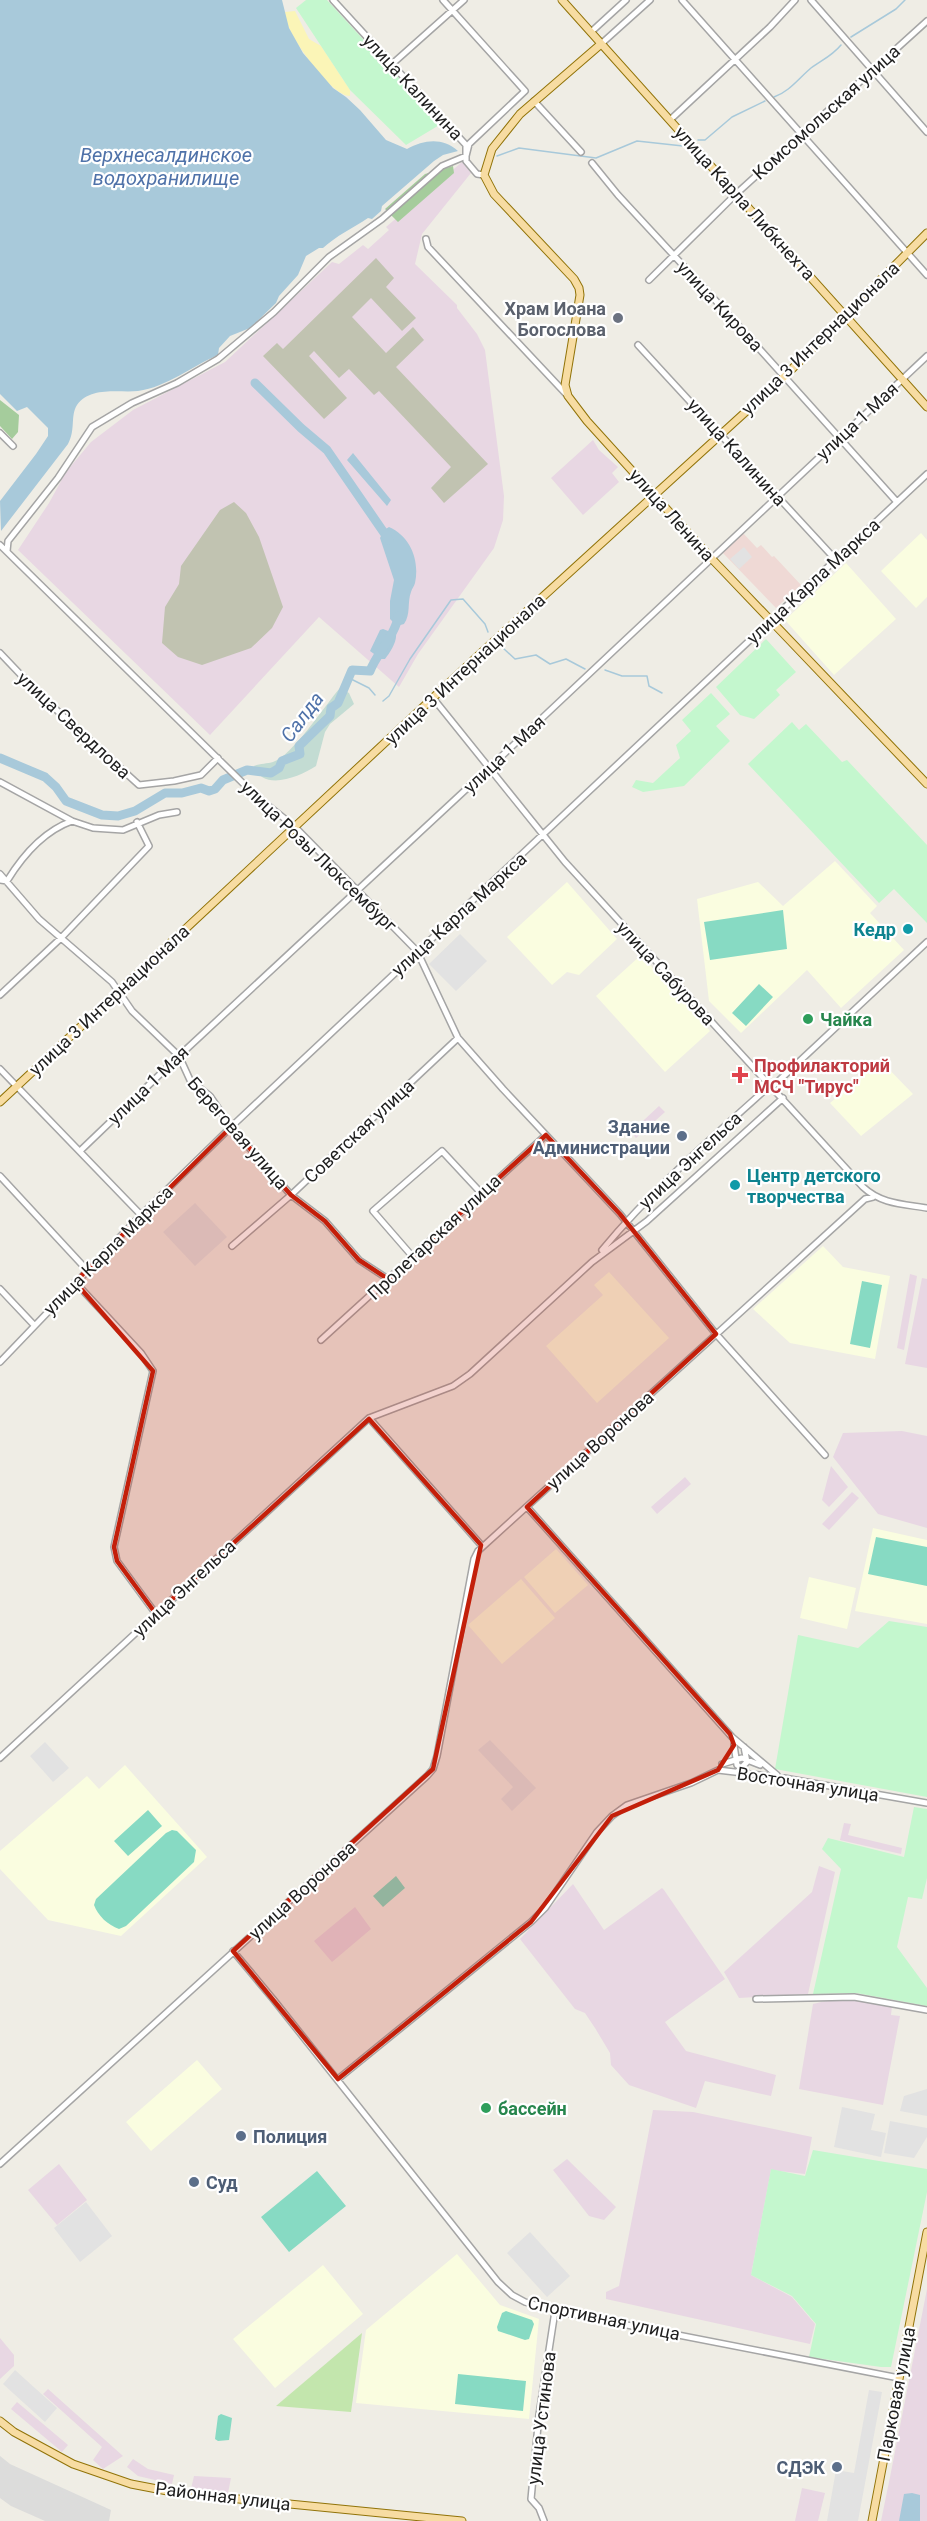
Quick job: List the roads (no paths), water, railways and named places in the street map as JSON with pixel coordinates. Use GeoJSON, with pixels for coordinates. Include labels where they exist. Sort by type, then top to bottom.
{"type":"FeatureCollection","features":[{"type":"Feature","properties":{"kind":"main road","name":"улица Карла Либкнехта"},"geometry":{"type":"LineString","coordinates":[[562,0],[927,407]]}},
{"type":"Feature","properties":{"kind":"main road"},"geometry":{"type":"LineString","coordinates":[[568,396],[565,385],[577,315],[579,288],[574,279],[494,194],[484,175],[492,149],[520,114],[602,44]]}},
{"type":"Feature","properties":{"kind":"main road","name":"улица 3 Интернационала"},"geometry":{"type":"LineString","coordinates":[[0,1102],[434,698],[785,376],[927,233]]}},
{"type":"Feature","properties":{"kind":"main road","name":"улица Ленина"},"geometry":{"type":"LineString","coordinates":[[568,396],[711,558],[926,781]]}},
{"type":"Feature","properties":{"kind":"main road","name":"Парковая улица"},"geometry":{"type":"LineString","coordinates":[[872,2521],[927,2232]]}},
{"type":"Feature","properties":{"kind":"main road","name":"Районная улица"},"geometry":{"type":"LineString","coordinates":[[0,2421],[15,2432],[73,2464],[131,2484],[178,2493],[462,2521]]}},
{"type":"Feature","properties":{"kind":"street","name":"улица Калинина"},"geometry":{"type":"LineString","coordinates":[[333,0],[466,145],[466,161],[477,174],[484,175]]}},
{"type":"Feature","properties":{"kind":"street"},"geometry":{"type":"LineString","coordinates":[[8,552],[8,541],[58,478],[92,427],[132,403],[177,383],[218,359],[274,312],[330,257],[382,219],[442,166],[466,156],[469,144],[525,91],[443,0]]}},
{"type":"Feature","properties":{"kind":"street"},"geometry":{"type":"LineString","coordinates":[[391,65],[464,0]]}},
{"type":"Feature","properties":{"kind":"street"},"geometry":{"type":"LineString","coordinates":[[591,32],[626,0]]}},
{"type":"Feature","properties":{"kind":"street"},"geometry":{"type":"LineString","coordinates":[[602,44],[650,0]]}},
{"type":"Feature","properties":{"kind":"street"},"geometry":{"type":"LineString","coordinates":[[682,0],[927,275]]}},
{"type":"Feature","properties":{"kind":"street"},"geometry":{"type":"LineString","coordinates":[[670,120],[736,60],[795,0]]}},
{"type":"Feature","properties":{"kind":"street"},"geometry":{"type":"LineString","coordinates":[[811,0],[927,132]]}},
{"type":"Feature","properties":{"kind":"street","name":"Комсомольская улица"},"geometry":{"type":"LineString","coordinates":[[649,280],[736,194],[927,21]]}},
{"type":"Feature","properties":{"kind":"street"},"geometry":{"type":"LineString","coordinates":[[534,101],[581,152]]}},
{"type":"Feature","properties":{"kind":"street","name":"улица Кирова"},"geometry":{"type":"LineString","coordinates":[[592,163],[672,255],[897,501]]}},
{"type":"Feature","properties":{"kind":"street","name":"улица Ленина"},"geometry":{"type":"LineString","coordinates":[[426,239],[428,247],[568,396]]}},
{"type":"Feature","properties":{"kind":"street","name":"улица Калинина"},"geometry":{"type":"LineString","coordinates":[[638,345],[836,560]]}},
{"type":"Feature","properties":{"kind":"street","name":"улица 1 Мая"},"geometry":{"type":"LineString","coordinates":[[80,1151],[927,356]]}},
{"type":"Feature","properties":{"kind":"street"},"geometry":{"type":"LineString","coordinates":[[0,433],[13,446]]}},
{"type":"Feature","properties":{"kind":"street","name":"улица Карла Маркса"},"geometry":{"type":"LineString","coordinates":[[0,1362],[75,1282],[231,1127],[417,951],[544,836],[927,474]]}},
{"type":"Feature","properties":{"kind":"street","name":"улица Розы Люксембург"},"geometry":{"type":"LineString","coordinates":[[0,544],[255,795],[295,827],[417,951],[458,1038],[626,1221],[716,1334],[825,1455]]}},
{"type":"Feature","properties":{"kind":"street","name":"улица Свердлова"},"geometry":{"type":"LineString","coordinates":[[0,653],[40,695],[139,785],[201,775],[218,758]]}},
{"type":"Feature","properties":{"kind":"street","name":"улица Сабурова"},"geometry":{"type":"LineString","coordinates":[[434,698],[544,836],[641,947],[873,1197]]}},
{"type":"Feature","properties":{"kind":"street"},"geometry":{"type":"LineString","coordinates":[[0,783],[72,821],[93,828],[123,830],[137,822],[177,812]]}},
{"type":"Feature","properties":{"kind":"street"},"geometry":{"type":"LineString","coordinates":[[0,880],[7,881],[20,861],[47,834],[57,826],[72,821]]}},
{"type":"Feature","properties":{"kind":"street"},"geometry":{"type":"LineString","coordinates":[[0,994],[61,938],[148,846],[137,822]]}},
{"type":"Feature","properties":{"kind":"street","name":"Береговая улица"},"geometry":{"type":"LineString","coordinates":[[0,874],[39,919],[112,982],[117,992],[159,1039],[179,1056],[190,1080],[210,1096],[231,1127],[291,1195],[325,1221],[359,1260],[388,1279]]}},
{"type":"Feature","properties":{"kind":"street","name":"улица Энгельса"},"geometry":{"type":"LineString","coordinates":[[592,1262],[626,1221],[721,1130],[765,1090],[772,1087],[927,942]]}},
{"type":"Feature","properties":{"kind":"street","name":"Советская улица"},"geometry":{"type":"LineString","coordinates":[[232,1246],[291,1195],[458,1038]]}},
{"type":"Feature","properties":{"kind":"street"},"geometry":{"type":"LineString","coordinates":[[0,1069],[141,1215]]}},
{"type":"Feature","properties":{"kind":"street","name":"улица Энгельса"},"geometry":{"type":"LineString","coordinates":[[0,1758],[369,1418],[437,1393],[462,1380],[592,1262],[624,1236],[634,1231],[783,1098]]}},
{"type":"Feature","properties":{"kind":"street","name":"Пролетарская улица"},"geometry":{"type":"LineString","coordinates":[[321,1340],[546,1136]]}},
{"type":"Feature","properties":{"kind":"street"},"geometry":{"type":"LineString","coordinates":[[413,1257],[373,1211],[442,1151],[482,1194]]}},
{"type":"Feature","properties":{"kind":"street"},"geometry":{"type":"LineString","coordinates":[[0,1176],[87,1270]]}},
{"type":"Feature","properties":{"kind":"street"},"geometry":{"type":"LineString","coordinates":[[873,1197],[927,1208]]}},
{"type":"Feature","properties":{"kind":"street","name":"улица Воронова"},"geometry":{"type":"LineString","coordinates":[[0,2164],[388,1812],[432,1768],[437,1756],[474,1559],[482,1546],[865,1199],[873,1197]]}},
{"type":"Feature","properties":{"kind":"street"},"geometry":{"type":"LineString","coordinates":[[75,1282],[141,1353],[153,1371],[114,1547],[117,1561],[156,1614]]}},
{"type":"Feature","properties":{"kind":"street"},"geometry":{"type":"LineString","coordinates":[[0,1289],[34,1325]]}},
{"type":"Feature","properties":{"kind":"street"},"geometry":{"type":"LineString","coordinates":[[369,1418],[482,1546]]}},
{"type":"Feature","properties":{"kind":"street","name":"Восточная улица"},"geometry":{"type":"LineString","coordinates":[[527,1507],[732,1737],[767,1768]]}},
{"type":"Feature","properties":{"kind":"street"},"geometry":{"type":"LineString","coordinates":[[732,1737],[735,1760],[742,1769],[758,1774]]}},
{"type":"Feature","properties":{"kind":"street"},"geometry":{"type":"LineString","coordinates":[[718,1770],[734,1745]]}},
{"type":"Feature","properties":{"kind":"street"},"geometry":{"type":"LineString","coordinates":[[735,1772],[742,1769],[747,1759],[743,1745]]}},
{"type":"Feature","properties":{"kind":"street"},"geometry":{"type":"LineString","coordinates":[[722,1764],[747,1759],[784,1778]]}},
{"type":"Feature","properties":{"kind":"street","name":"Восточная улица"},"geometry":{"type":"LineString","coordinates":[[338,2079],[531,1922],[544,1908],[597,1832],[612,1816],[627,1805],[691,1783],[718,1770],[784,1778],[927,1803]]}},
{"type":"Feature","properties":{"kind":"street","name":"Спортивная улица"},"geometry":{"type":"LineString","coordinates":[[233,1952],[338,2079],[498,2282],[516,2297],[555,2311],[899,2378]]}},
{"type":"Feature","properties":{"kind":"street"},"geometry":{"type":"LineString","coordinates":[[756,1999],[845,1997],[872,1999],[927,2010]]}},
{"type":"Feature","properties":{"kind":"street","name":"улица Устинова"},"geometry":{"type":"LineString","coordinates":[[544,2521],[531,2499],[539,2415],[555,2311]]}},
{"type":"Feature","properties":{"kind":"water","name":"Верхнесалдинское водохранилище"},"geometry":{"type":"Polygon","coordinates":[[[0,0],[282,0],[289,28],[303,53],[333,88],[360,110],[386,140],[407,149],[433,141],[446,144],[458,151],[443,155],[434,161],[382,206],[381,211],[372,219],[368,218],[323,248],[306,256],[298,275],[279,296],[276,303],[250,328],[230,336],[219,348],[218,355],[149,389],[97,393],[83,399],[75,409],[68,444],[1,531],[0,501],[48,436],[48,428],[27,407],[17,411],[0,394],[0,0]]]}},
{"type":"Feature","properties":{"kind":"water"},"geometry":{"type":"Polygon","coordinates":[[[353,453],[391,500],[387,506],[347,460],[353,453]]]}},
{"type":"Feature","properties":{"kind":"water"},"geometry":{"type":"Polygon","coordinates":[[[389,527],[403,536],[408,543],[416,566],[415,583],[411,591],[407,616],[404,624],[397,626],[390,619],[390,601],[394,580],[380,538],[384,530],[389,527]]]}},
{"type":"Feature","properties":{"kind":"water"},"geometry":{"type":"Polygon","coordinates":[[[380,630],[396,634],[396,637],[389,654],[385,659],[381,659],[370,651],[380,630]]]}},
{"type":"Feature","properties":{"kind":"water"},"geometry":{"type":"Polygon","coordinates":[[[904,2494],[920,2495],[920,2521],[899,2521],[904,2494]]]}},
{"type":"Feature","properties":{"kind":"waterway"},"geometry":{"type":"LineString","coordinates":[[851,37],[896,9],[905,0]]}},
{"type":"Feature","properties":{"kind":"waterway"},"geometry":{"type":"LineString","coordinates":[[774,97],[789,88],[841,45]]}},
{"type":"Feature","properties":{"kind":"waterway"},"geometry":{"type":"LineString","coordinates":[[698,140],[705,140],[732,117],[765,101]]}},
{"type":"Feature","properties":{"kind":"waterway"},"geometry":{"type":"LineString","coordinates":[[497,156],[519,148],[596,158],[637,141],[683,146]]}},
{"type":"Feature","properties":{"kind":"waterway","name":"Салда"},"geometry":{"type":"LineString","coordinates":[[255,383],[327,450],[389,540]]}},
{"type":"Feature","properties":{"kind":"waterway"},"geometry":{"type":"LineString","coordinates":[[383,701],[389,696],[410,659],[451,600],[463,599],[485,624],[488,632]]}},
{"type":"Feature","properties":{"kind":"waterway","name":"Салда"},"geometry":{"type":"LineString","coordinates":[[0,758],[45,777],[66,801],[102,815],[118,816],[135,811],[165,793],[182,793],[201,788],[209,791],[215,789],[223,780],[247,770],[271,773],[279,768],[282,761],[300,754],[299,746],[330,716],[331,708],[338,703],[352,670],[370,671],[394,629],[398,616]]}},
{"type":"Feature","properties":{"kind":"waterway"},"geometry":{"type":"LineString","coordinates":[[503,648],[515,659],[536,655],[550,664],[566,659],[585,669]]}},
{"type":"Feature","properties":{"kind":"waterway"},"geometry":{"type":"LineString","coordinates":[[605,670],[622,676],[647,676],[649,686],[662,693]]}},
{"type":"Feature","properties":{"kind":"waterway"},"geometry":{"type":"LineString","coordinates":[[349,678],[369,688],[375,695]]}},
{"type":"Feature","properties":{"kind":"place","name":"Храм Иоана Богослова"},"geometry":{"type":"Point","coordinates":[618,318]}},
{"type":"Feature","properties":{"kind":"place","name":"Кедр"},"geometry":{"type":"Point","coordinates":[908,929]}},
{"type":"Feature","properties":{"kind":"place","name":"Чайка"},"geometry":{"type":"Point","coordinates":[808,1019]}},
{"type":"Feature","properties":{"kind":"place","name":"Профилакторий МСЧ \"Тирус\""},"geometry":{"type":"Point","coordinates":[740,1075]}},
{"type":"Feature","properties":{"kind":"place","name":"Здание Администрации"},"geometry":{"type":"Point","coordinates":[682,1136]}},
{"type":"Feature","properties":{"kind":"place","name":"Центр детского творчества"},"geometry":{"type":"Point","coordinates":[735,1185]}},
{"type":"Feature","properties":{"kind":"place","name":"бассейн"},"geometry":{"type":"Point","coordinates":[486,2108]}},
{"type":"Feature","properties":{"kind":"place","name":"Полиция"},"geometry":{"type":"Point","coordinates":[241,2136]}},
{"type":"Feature","properties":{"kind":"place","name":"Суд"},"geometry":{"type":"Point","coordinates":[194,2182]}},
{"type":"Feature","properties":{"kind":"place","name":"СДЭК"},"geometry":{"type":"Point","coordinates":[837,2467]}}]}
